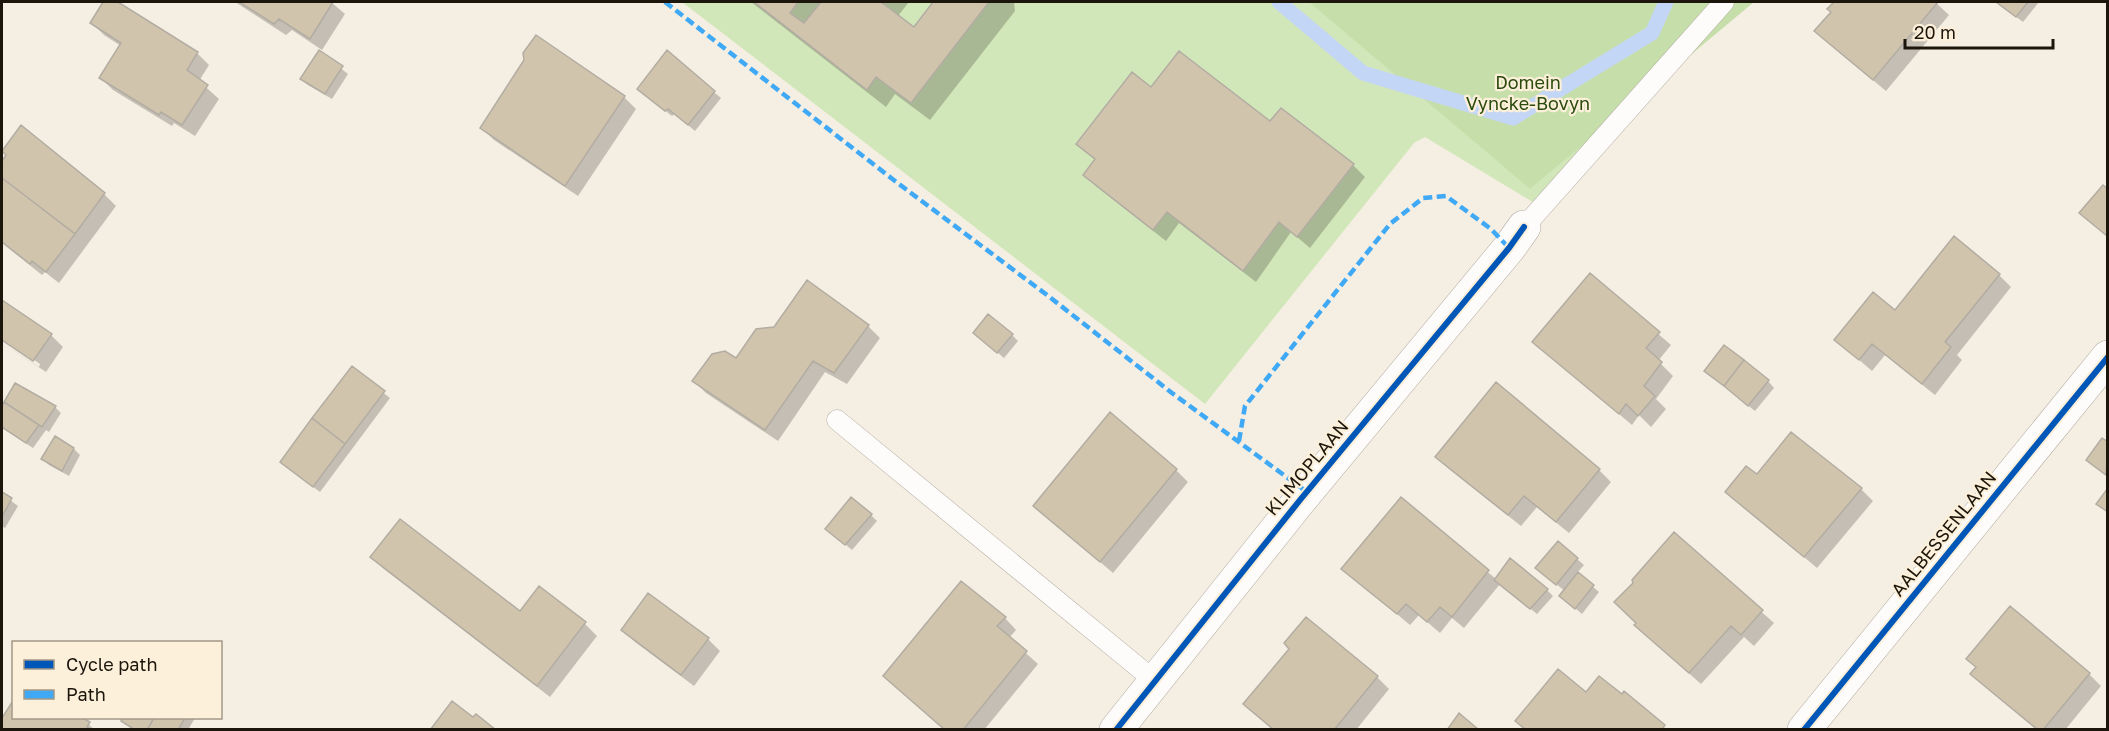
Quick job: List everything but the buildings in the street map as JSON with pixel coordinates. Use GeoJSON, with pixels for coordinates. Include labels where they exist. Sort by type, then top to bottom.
{"type":"FeatureCollection","features":[{"type":"Feature","properties":{"kind":"street","name":"KLIMOPLAAN"},"geometry":{"type":"LineString","coordinates":[[1116,729],[1524,227]]}},
{"type":"Feature","properties":{"kind":"street","name":"AALBESSENLAAN"},"geometry":{"type":"LineString","coordinates":[[1804,729],[2108,357]]}},
{"type":"Feature","properties":{"kind":"lane"},"geometry":{"type":"LineString","coordinates":[[1524,227],[1724,2]]}},
{"type":"Feature","properties":{"kind":"lane"},"geometry":{"type":"LineString","coordinates":[[837,420],[1155,681]]}},
{"type":"Feature","properties":{"kind":"green space"},"geometry":{"type":"Polygon","coordinates":[[[682,2],[1729,2],[1546,210],[1425,137],[1414,143],[1205,404],[682,2]]]}},
{"type":"Feature","properties":{"kind":"green space","name":"Domein Vyncke-Bovyn"},"geometry":{"type":"Polygon","coordinates":[[[1309,2],[1754,2],[1530,189],[1309,2]]]}},
{"type":"Feature","properties":{"kind":"waterway"},"geometry":{"type":"LineString","coordinates":[[1279,2],[1363,73],[1513,118],[1652,33],[1666,2]]}},
{"type":"Feature","properties":{"kind":"marked path"},"geometry":{"type":"LineString","coordinates":[[665,2],[1172,393],[1307,492]]}},
{"type":"Feature","properties":{"kind":"marked path"},"geometry":{"type":"LineString","coordinates":[[1239,441],[1245,406],[1390,224],[1423,198],[1446,196],[1491,229],[1509,248]]}},
{"type":"Feature","properties":{"kind":"cycle path"},"geometry":{"type":"LineString","coordinates":[[1116,730],[1300,500],[1524,227]]}},
{"type":"Feature","properties":{"kind":"cycle path"},"geometry":{"type":"LineString","coordinates":[[1804,730],[2108,357]]}}]}
